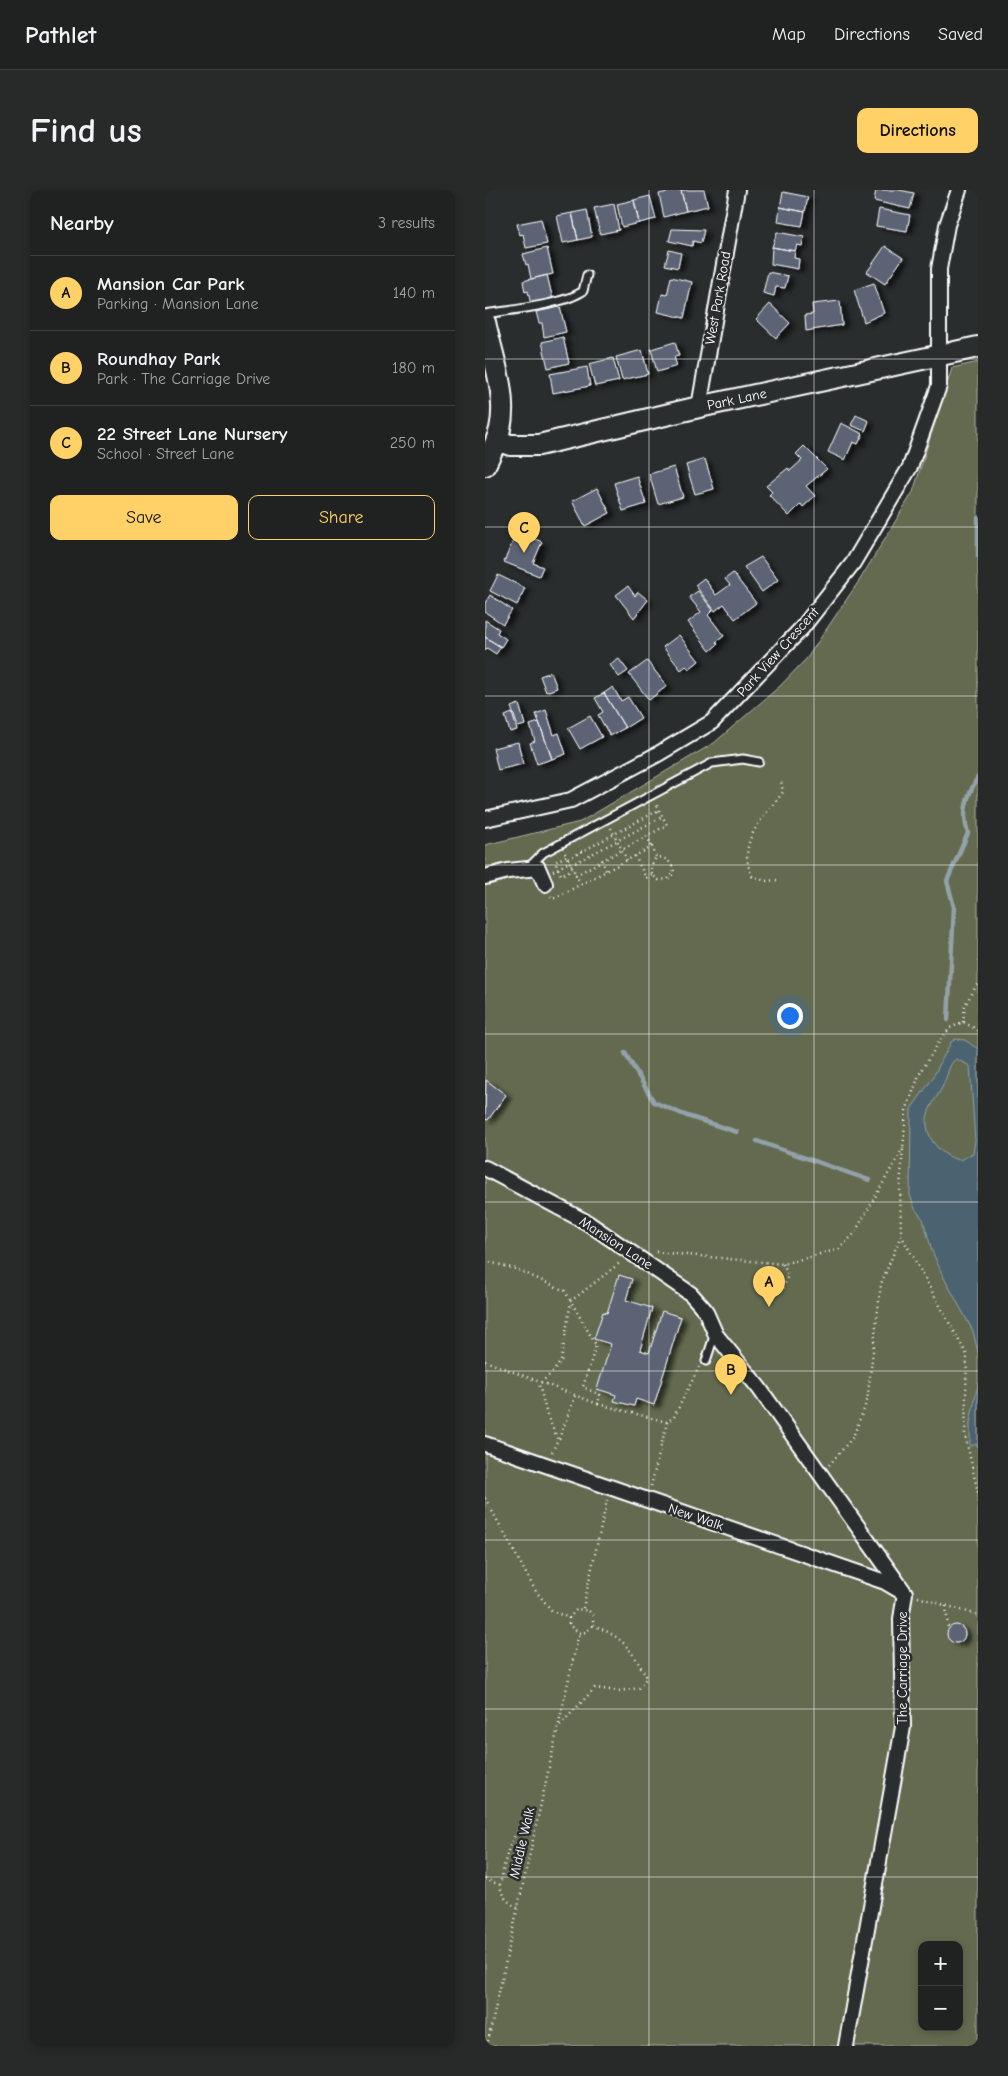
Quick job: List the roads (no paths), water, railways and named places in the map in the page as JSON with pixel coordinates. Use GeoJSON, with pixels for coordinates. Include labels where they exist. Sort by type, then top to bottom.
{"type":"FeatureCollection","features":[{"type":"Feature","properties":{"kind":"street","name":"West Park Road"},"geometry":{"type":"LineString","coordinates":[[699,407],[737,190]]}},
{"type":"Feature","properties":{"kind":"street","name":"Park View Crescent"},"geometry":{"type":"LineString","coordinates":[[485,819],[571,800],[659,754],[712,722],[802,628],[853,563],[906,475],[939,386],[939,269],[947,225],[959,190]]}},
{"type":"Feature","properties":{"kind":"street"},"geometry":{"type":"LineString","coordinates":[[485,322],[487,345],[500,391],[502,415],[497,440],[485,465]]}},
{"type":"Feature","properties":{"kind":"street","name":"Park Lane"},"geometry":{"type":"LineString","coordinates":[[497,440],[510,445],[539,446],[699,407],[978,347]]}},
{"type":"Feature","properties":{"kind":"street"},"geometry":{"type":"LineString","coordinates":[[485,877],[528,868],[538,868],[544,880]]}},
{"type":"Feature","properties":{"kind":"street","name":"Mansion Lane"},"geometry":{"type":"LineString","coordinates":[[485,1168],[588,1223],[691,1294],[705,1310],[715,1333],[725,1344]]}},
{"type":"Feature","properties":{"kind":"street","name":"The Carriage Drive"},"geometry":{"type":"LineString","coordinates":[[725,1344],[759,1388],[905,1593],[901,1619],[903,1728],[846,2046]]}},
{"type":"Feature","properties":{"kind":"street","name":"New Walk"},"geometry":{"type":"LineString","coordinates":[[485,1444],[885,1582],[905,1593]]}},
{"type":"Feature","properties":{"kind":"lane"},"geometry":{"type":"LineString","coordinates":[[485,314],[545,304],[579,294],[585,287],[587,275]]}},
{"type":"Feature","properties":{"kind":"lane"},"geometry":{"type":"LineString","coordinates":[[528,868],[543,853],[712,763],[743,759],[759,762]]}},
{"type":"Feature","properties":{"kind":"lane"},"geometry":{"type":"LineString","coordinates":[[706,1361],[715,1333]]}},
{"type":"Feature","properties":{"kind":"water"},"geometry":{"type":"Polygon","coordinates":[[[956,1039],[965,1040],[978,1049],[978,1353],[973,1331],[944,1278],[932,1251],[923,1219],[915,1209],[910,1195],[911,1109],[932,1079],[951,1042],[956,1039]],[[956,1059],[953,1061],[942,1087],[929,1110],[927,1122],[930,1137],[940,1150],[946,1155],[960,1160],[973,1153],[975,1141],[970,1066],[956,1059]]]}},
{"type":"Feature","properties":{"kind":"water"},"geometry":{"type":"Polygon","coordinates":[[[978,1384],[978,1447],[977,1444],[970,1446],[970,1422],[978,1384]]]}},
{"type":"Feature","properties":{"kind":"waterway"},"geometry":{"type":"LineString","coordinates":[[978,518],[978,556]]}},
{"type":"Feature","properties":{"kind":"waterway"},"geometry":{"type":"LineString","coordinates":[[948,1020],[954,907],[947,881],[968,833],[965,818],[966,804],[978,777]]}},
{"type":"Feature","properties":{"kind":"waterway"},"geometry":{"type":"LineString","coordinates":[[625,1053],[654,1102],[687,1116],[737,1132]]}},
{"type":"Feature","properties":{"kind":"waterway"},"geometry":{"type":"LineString","coordinates":[[757,1141],[869,1180]]}},
{"type":"Feature","properties":{"kind":"place","name":"22 Street Lane Nursery"},"geometry":{"type":"Point","coordinates":[524,553]}},
{"type":"Feature","properties":{"kind":"place","name":"Mansion Car Park"},"geometry":{"type":"Point","coordinates":[769,1307]}},
{"type":"Feature","properties":{"kind":"place","name":"Roundhay Park"},"geometry":{"type":"Point","coordinates":[731,1395]}}]}
